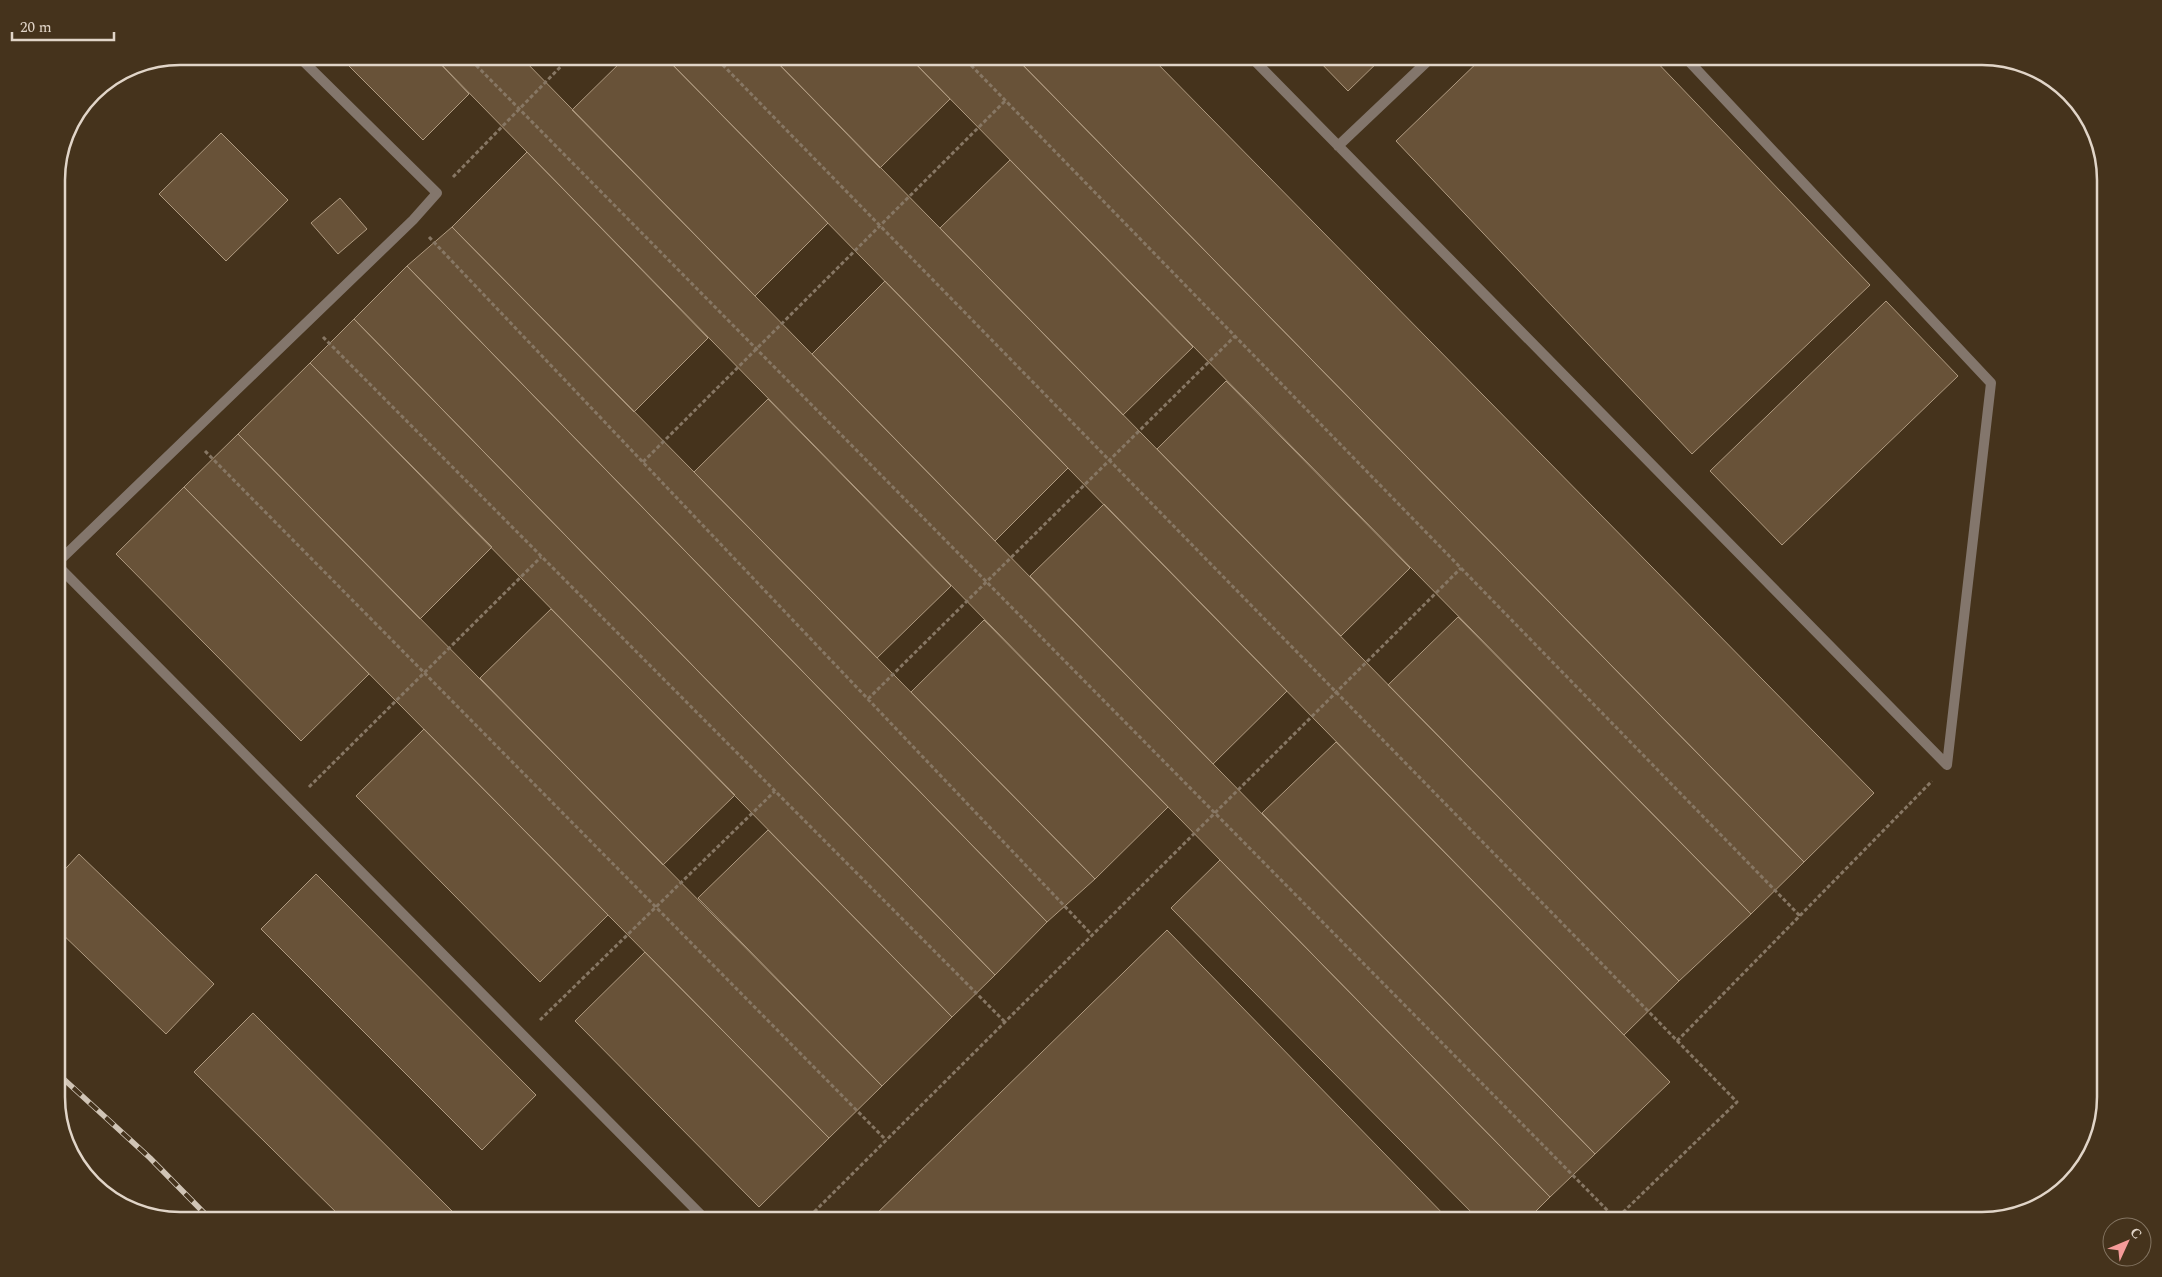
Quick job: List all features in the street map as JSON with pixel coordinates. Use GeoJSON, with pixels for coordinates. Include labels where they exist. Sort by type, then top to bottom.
{"type":"FeatureCollection","features":[{"type":"Feature","properties":{"kind":"lane"},"geometry":{"type":"LineString","coordinates":[[65,555],[413,220],[437,193],[307,65]]}},
{"type":"Feature","properties":{"kind":"lane"},"geometry":{"type":"LineString","coordinates":[[1259,65],[1947,765]]}},
{"type":"Feature","properties":{"kind":"lane"},"geometry":{"type":"LineString","coordinates":[[1338,146],[1424,65]]}},
{"type":"Feature","properties":{"kind":"lane"},"geometry":{"type":"LineString","coordinates":[[1692,65],[1991,382],[1947,765]]}},
{"type":"Feature","properties":{"kind":"lane"},"geometry":{"type":"LineString","coordinates":[[65,573],[698,1212]]}},
{"type":"Feature","properties":{"kind":"path"},"geometry":{"type":"LineString","coordinates":[[476,65],[1609,1212]]}},
{"type":"Feature","properties":{"kind":"path"},"geometry":{"type":"LineString","coordinates":[[437,193],[562,65]]}},
{"type":"Feature","properties":{"kind":"path"},"geometry":{"type":"LineString","coordinates":[[723,65],[1737,1102],[1623,1212]]}},
{"type":"Feature","properties":{"kind":"path"},"geometry":{"type":"LineString","coordinates":[[971,65],[1800,916]]}},
{"type":"Feature","properties":{"kind":"path"},"geometry":{"type":"LineString","coordinates":[[643,462],[1006,101]]}},
{"type":"Feature","properties":{"kind":"path"},"geometry":{"type":"LineString","coordinates":[[413,220],[1092,935]]}},
{"type":"Feature","properties":{"kind":"path"},"geometry":{"type":"LineString","coordinates":[[308,322],[1004,1022]]}},
{"type":"Feature","properties":{"kind":"path"},"geometry":{"type":"LineString","coordinates":[[868,699],[1235,336]]}},
{"type":"Feature","properties":{"kind":"path"},"geometry":{"type":"LineString","coordinates":[[189,435],[886,1140]]}},
{"type":"Feature","properties":{"kind":"path"},"geometry":{"type":"LineString","coordinates":[[293,803],[542,557]]}},
{"type":"Feature","properties":{"kind":"path"},"geometry":{"type":"LineString","coordinates":[[814,1212],[1461,568]]}},
{"type":"Feature","properties":{"kind":"path"},"geometry":{"type":"LineString","coordinates":[[1677,1041],[1947,765]]}},
{"type":"Feature","properties":{"kind":"path"},"geometry":{"type":"LineString","coordinates":[[524,1036],[775,791]]}},
{"type":"Feature","properties":{"kind":"building"},"geometry":{"type":"Polygon","coordinates":[[[348,65],[442,65],[469,94],[423,140],[348,65]]]}},
{"type":"Feature","properties":{"kind":"building"},"geometry":{"type":"Polygon","coordinates":[[[442,65],[529,65],[1595,1154],[1550,1197],[442,65]]]}},
{"type":"Feature","properties":{"kind":"building"},"geometry":{"type":"Polygon","coordinates":[[[618,65],[673,65],[828,223],[755,296],[572,110],[618,65]]]}},
{"type":"Feature","properties":{"kind":"building"},"geometry":{"type":"Polygon","coordinates":[[[673,65],[780,65],[1679,981],[1624,1035],[673,65]]]}},
{"type":"Feature","properties":{"kind":"building"},"geometry":{"type":"Polygon","coordinates":[[[780,65],[917,65],[950,99],[880,168],[780,65]]]}},
{"type":"Feature","properties":{"kind":"building"},"geometry":{"type":"Polygon","coordinates":[[[917,65],[1023,65],[1804,862],[1751,914],[917,65]]]}},
{"type":"Feature","properties":{"kind":"building"},"geometry":{"type":"Polygon","coordinates":[[[1023,65],[1159,65],[1874,793],[1804,862],[1023,65]]]}},
{"type":"Feature","properties":{"kind":"building"},"geometry":{"type":"Polygon","coordinates":[[[1323,65],[1375,65],[1348,91],[1323,65]]]}},
{"type":"Feature","properties":{"kind":"building"},"geometry":{"type":"Polygon","coordinates":[[[1475,65],[1660,65],[1870,285],[1692,454],[1396,141],[1475,65]]]}},
{"type":"Feature","properties":{"kind":"building"},"geometry":{"type":"Polygon","coordinates":[[[221,133],[288,200],[226,261],[159,194],[221,133]]]}},
{"type":"Feature","properties":{"kind":"building"},"geometry":{"type":"Polygon","coordinates":[[[527,152],[708,338],[634,412],[452,227],[527,152]]]}},
{"type":"Feature","properties":{"kind":"building"},"geometry":{"type":"Polygon","coordinates":[[[1010,160],[1193,347],[1123,415],[940,228],[1010,160]]]}},
{"type":"Feature","properties":{"kind":"building"},"geometry":{"type":"Polygon","coordinates":[[[340,198],[367,229],[338,254],[311,223],[340,198]]]}},
{"type":"Feature","properties":{"kind":"building"},"geometry":{"type":"Polygon","coordinates":[[[452,227],[1095,879],[1047,922],[407,266],[452,227]]]}},
{"type":"Feature","properties":{"kind":"building"},"geometry":{"type":"Polygon","coordinates":[[[407,266],[1047,922],[995,975],[354,319],[407,266]]]}},
{"type":"Feature","properties":{"kind":"building"},"geometry":{"type":"Polygon","coordinates":[[[885,281],[1068,468],[995,541],[812,354],[885,281]]]}},
{"type":"Feature","properties":{"kind":"building"},"geometry":{"type":"Polygon","coordinates":[[[1886,301],[1958,376],[1782,545],[1710,471],[1886,301]]]}},
{"type":"Feature","properties":{"kind":"building"},"geometry":{"type":"Polygon","coordinates":[[[354,319],[995,975],[952,1017],[310,363],[354,319]]]}},
{"type":"Feature","properties":{"kind":"building"},"geometry":{"type":"Polygon","coordinates":[[[310,363],[492,547],[420,619],[238,434],[310,363]]]}},
{"type":"Feature","properties":{"kind":"building"},"geometry":{"type":"Polygon","coordinates":[[[1226,381],[1410,568],[1341,636],[1157,449],[1226,381]]]}},
{"type":"Feature","properties":{"kind":"building"},"geometry":{"type":"Polygon","coordinates":[[[768,399],[951,586],[877,658],[694,472],[768,399]]]}},
{"type":"Feature","properties":{"kind":"building"},"geometry":{"type":"Polygon","coordinates":[[[238,434],[882,1086],[829,1138],[184,487],[238,434]]]}},
{"type":"Feature","properties":{"kind":"building"},"geometry":{"type":"Polygon","coordinates":[[[184,487],[369,674],[301,741],[116,554],[184,487]]]}},
{"type":"Feature","properties":{"kind":"building"},"geometry":{"type":"Polygon","coordinates":[[[1104,504],[1287,691],[1213,764],[1030,576],[1104,504]]]}},
{"type":"Feature","properties":{"kind":"building"},"geometry":{"type":"Polygon","coordinates":[[[551,609],[735,795],[663,865],[480,678],[551,609]]]}},
{"type":"Feature","properties":{"kind":"building"},"geometry":{"type":"Polygon","coordinates":[[[1458,617],[1751,914],[1679,981],[1388,685],[1458,617]]]}},
{"type":"Feature","properties":{"kind":"building"},"geometry":{"type":"Polygon","coordinates":[[[984,620],[1168,807],[1095,879],[911,692],[984,620]]]}},
{"type":"Feature","properties":{"kind":"building"},"geometry":{"type":"Polygon","coordinates":[[[424,729],[608,915],[540,982],[356,796],[424,729]]]}},
{"type":"Feature","properties":{"kind":"building"},"geometry":{"type":"Polygon","coordinates":[[[1336,742],[1670,1082],[1595,1154],[1262,813],[1336,742]]]}},
{"type":"Feature","properties":{"kind":"building"},"geometry":{"type":"Polygon","coordinates":[[[768,830],[952,1017],[882,1086],[698,898],[768,830]]]}},
{"type":"Feature","properties":{"kind":"building"},"geometry":{"type":"Polygon","coordinates":[[[79,854],[214,984],[166,1034],[65,937],[65,869],[79,854]]]}},
{"type":"Feature","properties":{"kind":"building"},"geometry":{"type":"Polygon","coordinates":[[[1220,860],[1550,1197],[1535,1212],[1471,1212],[1171,908],[1220,860]]]}},
{"type":"Feature","properties":{"kind":"building"},"geometry":{"type":"Polygon","coordinates":[[[316,874],[536,1095],[482,1150],[261,929],[316,874]]]}},
{"type":"Feature","properties":{"kind":"building"},"geometry":{"type":"Polygon","coordinates":[[[1167,930],[1441,1212],[878,1212],[1167,930]]]}},
{"type":"Feature","properties":{"kind":"building"},"geometry":{"type":"Polygon","coordinates":[[[645,952],[829,1138],[759,1207],[575,1021],[645,952]]]}},
{"type":"Feature","properties":{"kind":"building"},"geometry":{"type":"Polygon","coordinates":[[[253,1013],[452,1211],[336,1212],[194,1072],[253,1013]]]}},
{"type":"Feature","properties":{"kind":"railway"},"geometry":{"type":"LineString","coordinates":[[65,1080],[150,1158],[203,1212]]}}]}
